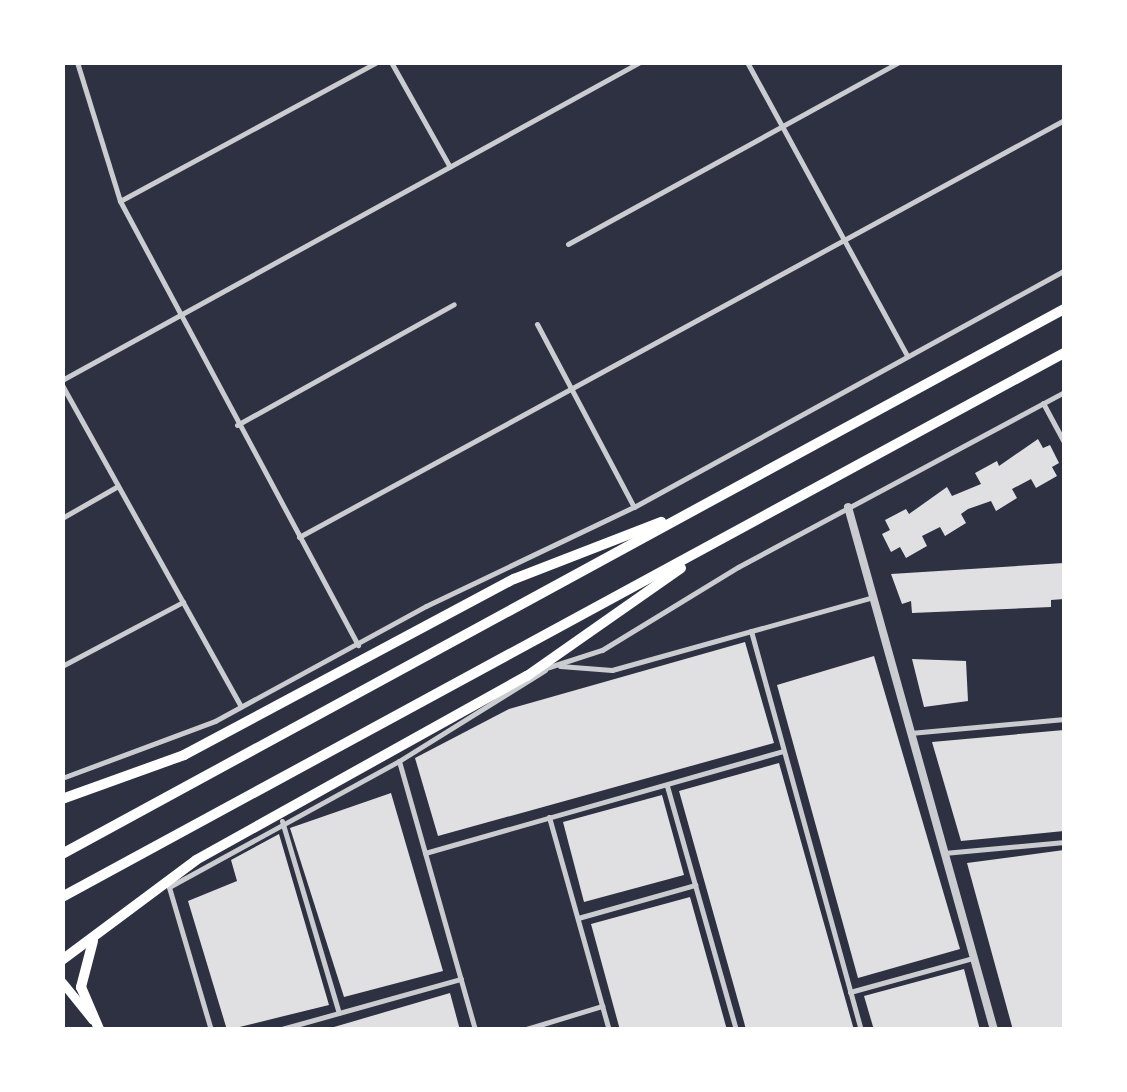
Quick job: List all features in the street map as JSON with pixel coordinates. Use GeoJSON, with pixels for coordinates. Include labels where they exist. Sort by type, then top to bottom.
{"type":"FeatureCollection","features":[{"type":"Feature","properties":{"kind":"highway"},"geometry":{"type":"LineString","coordinates":[[62,854],[1064,309]]}},
{"type":"Feature","properties":{"kind":"highway"},"geometry":{"type":"LineString","coordinates":[[62,897],[1064,353]]}},
{"type":"Feature","properties":{"kind":"highway"},"geometry":{"type":"LineString","coordinates":[[62,799],[197,748],[514,579],[694,509]]}},
{"type":"Feature","properties":{"kind":"highway"},"geometry":{"type":"LineString","coordinates":[[62,960],[196,860],[526,676],[713,545]]}},
{"type":"Feature","properties":{"kind":"highway"},"geometry":{"type":"LineString","coordinates":[[99,1029],[82,997],[82,968],[92,942],[113,924]]}},
{"type":"Feature","properties":{"kind":"main road"},"geometry":{"type":"LineString","coordinates":[[62,982],[99,1029]]}},
{"type":"Feature","properties":{"kind":"street"},"geometry":{"type":"LineString","coordinates":[[77,62],[120,201],[177,316],[358,645]]}},
{"type":"Feature","properties":{"kind":"street"},"geometry":{"type":"LineString","coordinates":[[120,201],[378,62]]}},
{"type":"Feature","properties":{"kind":"street"},"geometry":{"type":"LineString","coordinates":[[392,62],[450,167]]}},
{"type":"Feature","properties":{"kind":"street"},"geometry":{"type":"LineString","coordinates":[[241,707],[62,382],[640,62]]}},
{"type":"Feature","properties":{"kind":"street"},"geometry":{"type":"LineString","coordinates":[[747,62],[907,356]]}},
{"type":"Feature","properties":{"kind":"street"},"geometry":{"type":"LineString","coordinates":[[568,244],[899,62]]}},
{"type":"Feature","properties":{"kind":"street"},"geometry":{"type":"LineString","coordinates":[[299,537],[1064,120]]}},
{"type":"Feature","properties":{"kind":"street"},"geometry":{"type":"LineString","coordinates":[[62,778],[160,746],[241,707],[634,507],[1064,271]]}},
{"type":"Feature","properties":{"kind":"street"},"geometry":{"type":"LineString","coordinates":[[237,425],[454,304]]}},
{"type":"Feature","properties":{"kind":"street"},"geometry":{"type":"LineString","coordinates":[[536,324],[634,507]]}},
{"type":"Feature","properties":{"kind":"street"},"geometry":{"type":"LineString","coordinates":[[526,676],[599,651],[848,507],[1064,392]]}},
{"type":"Feature","properties":{"kind":"street"},"geometry":{"type":"LineString","coordinates":[[1043,404],[1064,442]]}},
{"type":"Feature","properties":{"kind":"street"},"geometry":{"type":"LineString","coordinates":[[62,518],[118,486]]}},
{"type":"Feature","properties":{"kind":"street"},"geometry":{"type":"LineString","coordinates":[[848,507],[994,1030]]}},
{"type":"Feature","properties":{"kind":"street"},"geometry":{"type":"LineString","coordinates":[[210,1030],[169,886],[282,821],[399,761],[552,666],[612,670],[873,597]]}},
{"type":"Feature","properties":{"kind":"street"},"geometry":{"type":"LineString","coordinates":[[62,666],[183,602]]}},
{"type":"Feature","properties":{"kind":"street"},"geometry":{"type":"LineString","coordinates":[[751,631],[861,1030]]}},
{"type":"Feature","properties":{"kind":"street"},"geometry":{"type":"LineString","coordinates":[[910,734],[1064,718]]}},
{"type":"Feature","properties":{"kind":"street"},"geometry":{"type":"LineString","coordinates":[[424,853],[783,751]]}},
{"type":"Feature","properties":{"kind":"street"},"geometry":{"type":"LineString","coordinates":[[399,761],[475,1030]]}},
{"type":"Feature","properties":{"kind":"street"},"geometry":{"type":"LineString","coordinates":[[667,786],[736,1030]]}},
{"type":"Feature","properties":{"kind":"street"},"geometry":{"type":"LineString","coordinates":[[549,817],[609,1030]]}},
{"type":"Feature","properties":{"kind":"street"},"geometry":{"type":"LineString","coordinates":[[282,821],[339,1013]]}},
{"type":"Feature","properties":{"kind":"street"},"geometry":{"type":"LineString","coordinates":[[944,853],[1064,842]]}},
{"type":"Feature","properties":{"kind":"street"},"geometry":{"type":"LineString","coordinates":[[578,918],[695,885]]}},
{"type":"Feature","properties":{"kind":"street"},"geometry":{"type":"LineString","coordinates":[[850,992],[974,957]]}},
{"type":"Feature","properties":{"kind":"street"},"geometry":{"type":"LineString","coordinates":[[278,1030],[461,979]]}},
{"type":"Feature","properties":{"kind":"street"},"geometry":{"type":"LineString","coordinates":[[524,1030],[603,1006]]}},
{"type":"Feature","properties":{"kind":"building"},"geometry":{"type":"Polygon","coordinates":[[[1038,439],[1043,448],[1050,445],[1059,463],[1052,467],[1057,476],[1036,488],[1031,479],[1012,489],[1017,498],[996,511],[991,501],[968,509],[961,514],[966,523],[945,536],[940,527],[922,536],[927,546],[906,558],[900,547],[891,552],[882,534],[890,530],[885,520],[906,509],[909,514],[947,487],[952,496],[981,484],[975,473],[997,461],[999,466],[1038,439]]]}},
{"type":"Feature","properties":{"kind":"building"},"geometry":{"type":"Polygon","coordinates":[[[1064,563],[1064,599],[1051,600],[1051,607],[912,613],[911,601],[902,604],[891,574],[1064,563]]]}},
{"type":"Feature","properties":{"kind":"building"},"geometry":{"type":"Polygon","coordinates":[[[745,642],[774,743],[438,836],[415,758],[509,709],[745,642]]]}},
{"type":"Feature","properties":{"kind":"building"},"geometry":{"type":"Polygon","coordinates":[[[874,656],[960,949],[858,978],[777,685],[874,656]]]}},
{"type":"Feature","properties":{"kind":"building"},"geometry":{"type":"Polygon","coordinates":[[[912,659],[966,661],[968,701],[924,707],[912,659]]]}},
{"type":"Feature","properties":{"kind":"building"},"geometry":{"type":"Polygon","coordinates":[[[1064,730],[1064,831],[961,841],[932,742],[1064,730]]]}},
{"type":"Feature","properties":{"kind":"building"},"geometry":{"type":"Polygon","coordinates":[[[779,763],[854,1030],[746,1030],[679,791],[779,763]]]}},
{"type":"Feature","properties":{"kind":"building"},"geometry":{"type":"Polygon","coordinates":[[[391,793],[443,971],[344,997],[290,828],[391,793]]]}},
{"type":"Feature","properties":{"kind":"building"},"geometry":{"type":"Polygon","coordinates":[[[662,795],[684,875],[584,902],[563,822],[662,795]]]}},
{"type":"Feature","properties":{"kind":"building"},"geometry":{"type":"Polygon","coordinates":[[[279,834],[329,1005],[227,1030],[188,901],[237,881],[231,860],[279,834]]]}},
{"type":"Feature","properties":{"kind":"building"},"geometry":{"type":"Polygon","coordinates":[[[1064,850],[1064,1030],[1013,1030],[967,863],[1064,850]]]}},
{"type":"Feature","properties":{"kind":"building"},"geometry":{"type":"Polygon","coordinates":[[[690,897],[727,1030],[620,1030],[591,924],[690,897]]]}},
{"type":"Feature","properties":{"kind":"building"},"geometry":{"type":"Polygon","coordinates":[[[964,969],[980,1030],[874,1030],[864,996],[964,969]]]}},
{"type":"Feature","properties":{"kind":"building"},"geometry":{"type":"Polygon","coordinates":[[[450,993],[460,1030],[334,1027],[450,993]]]}}]}
